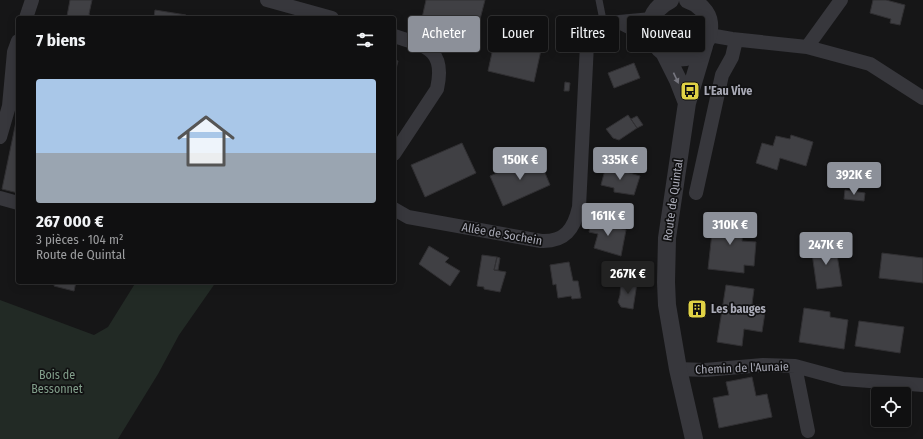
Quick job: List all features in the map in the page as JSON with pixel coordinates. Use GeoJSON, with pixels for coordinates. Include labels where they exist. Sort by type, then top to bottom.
{"type":"FeatureCollection","features":[{"type":"Feature","properties":{"kind":"street"},"geometry":{"type":"LineString","coordinates":[[27,16],[32,0]]}},
{"type":"Feature","properties":{"kind":"street"},"geometry":{"type":"LineString","coordinates":[[268,0],[325,16]]}},
{"type":"Feature","properties":{"kind":"street"},"geometry":{"type":"LineString","coordinates":[[653,16],[659,7],[670,0]]}},
{"type":"Feature","properties":{"kind":"street"},"geometry":{"type":"LineString","coordinates":[[688,0],[703,6],[709,22],[706,40],[736,40],[807,47],[870,64],[923,98]]}},
{"type":"Feature","properties":{"kind":"street"},"geometry":{"type":"LineString","coordinates":[[807,47],[841,0]]}},
{"type":"Feature","properties":{"kind":"street"},"geometry":{"type":"LineString","coordinates":[[621,23],[627,22]]}},
{"type":"Feature","properties":{"kind":"street"},"geometry":{"type":"LineString","coordinates":[[621,23],[627,26]]}},
{"type":"Feature","properties":{"kind":"street"},"geometry":{"type":"LineString","coordinates":[[396,37],[425,45],[434,53],[438,60],[439,80],[437,89],[396,151]]}},
{"type":"Feature","properties":{"kind":"street","name":"Route de Quintal"},"geometry":{"type":"LineString","coordinates":[[694,439],[678,369],[667,305],[667,238],[687,104],[706,40]]}},
{"type":"Feature","properties":{"kind":"street"},"geometry":{"type":"LineString","coordinates":[[696,193],[722,75],[732,57],[736,40]]}},
{"type":"Feature","properties":{"kind":"street"},"geometry":{"type":"LineString","coordinates":[[0,137],[9,106],[14,52],[16,46]]}},
{"type":"Feature","properties":{"kind":"street","name":"Allée de Sochein"},"geometry":{"type":"LineString","coordinates":[[396,210],[408,216],[541,241],[551,242],[562,237],[571,229],[579,207],[587,52]]}},
{"type":"Feature","properties":{"kind":"street"},"geometry":{"type":"LineString","coordinates":[[664,52],[674,57],[685,57],[697,52]]}},
{"type":"Feature","properties":{"kind":"street","name":"Route de Quintal"},"geometry":{"type":"LineString","coordinates":[[664,52],[678,80],[687,104]]}},
{"type":"Feature","properties":{"kind":"street"},"geometry":{"type":"LineString","coordinates":[[0,198],[16,202]]}},
{"type":"Feature","properties":{"kind":"street","name":"Chemin de l'Aunaie"},"geometry":{"type":"LineString","coordinates":[[678,369],[705,370],[763,365],[795,366],[843,379],[923,386]]}},
{"type":"Feature","properties":{"kind":"street"},"geometry":{"type":"LineString","coordinates":[[795,366],[808,431]]}},
{"type":"Feature","properties":{"kind":"lane"},"geometry":{"type":"LineString","coordinates":[[599,0],[602,16]]}},
{"type":"Feature","properties":{"kind":"green space","name":"Bois de Bessonnet"},"geometry":{"type":"Polygon","coordinates":[[[135,284],[215,284],[179,335],[158,374],[118,439],[0,439],[0,300],[94,335],[108,327],[135,284]]]}},
{"type":"Feature","properties":{"kind":"building"},"geometry":{"type":"Polygon","coordinates":[[[70,0],[92,0],[89,14],[90,16],[67,16],[70,0]]]}},
{"type":"Feature","properties":{"kind":"building"},"geometry":{"type":"Polygon","coordinates":[[[426,0],[485,0],[480,19],[480,16],[422,16],[426,0]]]}},
{"type":"Feature","properties":{"kind":"building"},"geometry":{"type":"Polygon","coordinates":[[[873,0],[886,0],[905,5],[900,25],[890,23],[891,19],[870,13],[873,0]]]}},
{"type":"Feature","properties":{"kind":"building"},"geometry":{"type":"Polygon","coordinates":[[[155,10],[186,15],[186,16],[154,16],[155,10]]]}},
{"type":"Feature","properties":{"kind":"building"},"geometry":{"type":"Polygon","coordinates":[[[492,52],[541,52],[534,82],[488,71],[492,52]]]}},
{"type":"Feature","properties":{"kind":"building"},"geometry":{"type":"Polygon","coordinates":[[[634,63],[640,78],[614,88],[608,73],[634,63]]]}},
{"type":"Feature","properties":{"kind":"building"},"geometry":{"type":"Polygon","coordinates":[[[565,82],[570,83],[569,91],[564,91],[565,82]]]}},
{"type":"Feature","properties":{"kind":"building"},"geometry":{"type":"Polygon","coordinates":[[[628,115],[637,128],[619,140],[613,138],[606,129],[628,115]]]}},
{"type":"Feature","properties":{"kind":"building"},"geometry":{"type":"Polygon","coordinates":[[[637,116],[643,125],[637,128],[631,119],[637,116]]]}},
{"type":"Feature","properties":{"kind":"building"},"geometry":{"type":"Polygon","coordinates":[[[16,122],[16,192],[2,189],[16,122]]]}},
{"type":"Feature","properties":{"kind":"building"},"geometry":{"type":"Polygon","coordinates":[[[791,135],[813,142],[806,166],[780,158],[777,170],[756,163],[762,143],[773,146],[776,136],[790,139],[791,135]]]}},
{"type":"Feature","properties":{"kind":"building"},"geometry":{"type":"Polygon","coordinates":[[[462,143],[476,173],[425,197],[411,165],[462,143]]]}},
{"type":"Feature","properties":{"kind":"building"},"geometry":{"type":"Polygon","coordinates":[[[538,156],[550,185],[503,206],[490,176],[538,156]]]}},
{"type":"Feature","properties":{"kind":"building"},"geometry":{"type":"Polygon","coordinates":[[[606,166],[640,176],[634,195],[614,192],[614,188],[601,185],[606,166]]]}},
{"type":"Feature","properties":{"kind":"building"},"geometry":{"type":"Polygon","coordinates":[[[845,190],[865,193],[864,201],[844,199],[845,190]]]}},
{"type":"Feature","properties":{"kind":"building"},"geometry":{"type":"Polygon","coordinates":[[[714,215],[744,218],[742,241],[756,242],[754,266],[744,265],[744,273],[708,269],[714,215]]]}},
{"type":"Feature","properties":{"kind":"building"},"geometry":{"type":"Polygon","coordinates":[[[592,217],[604,220],[603,224],[626,230],[621,256],[594,248],[598,234],[589,232],[592,217]]]}},
{"type":"Feature","properties":{"kind":"building"},"geometry":{"type":"Polygon","coordinates":[[[835,242],[842,286],[817,289],[811,246],[835,242]]]}},
{"type":"Feature","properties":{"kind":"building"},"geometry":{"type":"Polygon","coordinates":[[[429,246],[449,258],[445,262],[460,271],[450,286],[419,264],[429,246]]]}},
{"type":"Feature","properties":{"kind":"building"},"geometry":{"type":"Polygon","coordinates":[[[882,253],[923,258],[923,283],[879,278],[882,253]]]}},
{"type":"Feature","properties":{"kind":"building"},"geometry":{"type":"Polygon","coordinates":[[[482,255],[497,257],[494,270],[506,272],[500,292],[477,286],[482,255]]]}},
{"type":"Feature","properties":{"kind":"building"},"geometry":{"type":"Polygon","coordinates":[[[497,257],[500,258],[498,270],[494,270],[497,257]]]}},
{"type":"Feature","properties":{"kind":"building"},"geometry":{"type":"Polygon","coordinates":[[[569,262],[573,281],[578,281],[581,298],[572,299],[571,296],[558,298],[556,284],[553,285],[550,265],[569,262]]]}},
{"type":"Feature","properties":{"kind":"building"},"geometry":{"type":"Polygon","coordinates":[[[621,281],[637,283],[633,309],[621,307],[618,302],[621,281]]]}},
{"type":"Feature","properties":{"kind":"building"},"geometry":{"type":"Polygon","coordinates":[[[54,284],[76,284],[74,291],[54,286],[54,284]]]}},
{"type":"Feature","properties":{"kind":"building"},"geometry":{"type":"Polygon","coordinates":[[[726,285],[754,289],[752,304],[766,306],[762,332],[744,329],[742,346],[717,342],[726,285]]]}},
{"type":"Feature","properties":{"kind":"building","name":"Les bauges"},"geometry":{"type":"Polygon","coordinates":[[[694,305],[699,305],[700,312],[695,313],[694,305]]]}},
{"type":"Feature","properties":{"kind":"building"},"geometry":{"type":"Polygon","coordinates":[[[804,308],[830,312],[830,317],[848,320],[844,349],[799,342],[804,308]]]}},
{"type":"Feature","properties":{"kind":"building"},"geometry":{"type":"Polygon","coordinates":[[[859,321],[904,327],[900,353],[855,346],[859,321]]]}},
{"type":"Feature","properties":{"kind":"building"},"geometry":{"type":"Polygon","coordinates":[[[752,377],[756,396],[767,394],[772,417],[719,428],[713,398],[729,395],[726,382],[752,377]]]}},
{"type":"Feature","properties":{"kind":"place","name":"L'Eau Vive"},"geometry":{"type":"Point","coordinates":[690,91]}},
{"type":"Feature","properties":{"kind":"place","name":"Les bauges"},"geometry":{"type":"Point","coordinates":[697,309]}}]}
